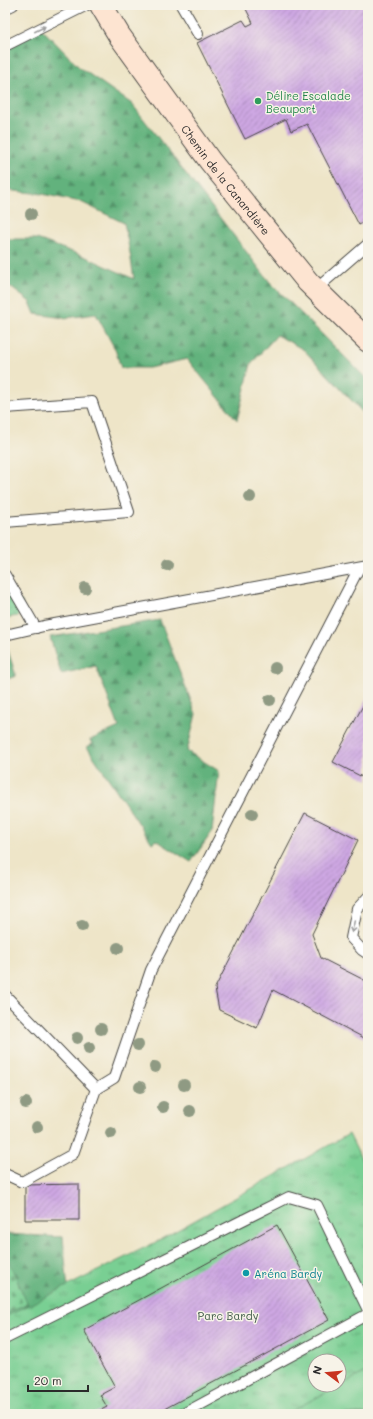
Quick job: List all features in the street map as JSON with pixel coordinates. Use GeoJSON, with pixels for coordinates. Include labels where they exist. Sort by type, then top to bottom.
{"type":"FeatureCollection","features":[{"type":"Feature","properties":{"kind":"main road","name":"Chemin de la Canardière"},"geometry":{"type":"LineString","coordinates":[[101,5],[119,36],[210,162],[315,290],[368,341]]}},
{"type":"Feature","properties":{"kind":"lane"},"geometry":{"type":"LineString","coordinates":[[5,9],[13,5]]}},
{"type":"Feature","properties":{"kind":"lane"},"geometry":{"type":"LineString","coordinates":[[5,46],[87,5]]}},
{"type":"Feature","properties":{"kind":"lane"},"geometry":{"type":"LineString","coordinates":[[181,5],[198,34]]}},
{"type":"Feature","properties":{"kind":"lane"},"geometry":{"type":"LineString","coordinates":[[315,290],[368,244]]}},
{"type":"Feature","properties":{"kind":"lane"},"geometry":{"type":"LineString","coordinates":[[5,408],[92,402],[130,512],[5,522]]}},
{"type":"Feature","properties":{"kind":"lane"},"geometry":{"type":"LineString","coordinates":[[5,635],[364,567]]}},
{"type":"Feature","properties":{"kind":"lane"},"geometry":{"type":"LineString","coordinates":[[5,1174],[22,1182],[73,1154],[96,1089],[114,1078],[151,970],[364,567]]}},
{"type":"Feature","properties":{"kind":"lane"},"geometry":{"type":"LineString","coordinates":[[5,575],[36,628]]}},
{"type":"Feature","properties":{"kind":"lane"},"geometry":{"type":"LineString","coordinates":[[368,897],[357,909],[351,938],[368,954]]}},
{"type":"Feature","properties":{"kind":"lane"},"geometry":{"type":"LineString","coordinates":[[5,995],[96,1089]]}},
{"type":"Feature","properties":{"kind":"lane"},"geometry":{"type":"LineString","coordinates":[[5,1339],[289,1197],[317,1205],[368,1310]]}},
{"type":"Feature","properties":{"kind":"lane"},"geometry":{"type":"LineString","coordinates":[[183,1414],[368,1314]]}},
{"type":"Feature","properties":{"kind":"green space"},"geometry":{"type":"Polygon","coordinates":[[[41,28],[79,67],[132,104],[269,281],[368,380],[368,418],[304,350],[277,335],[251,364],[237,420],[187,359],[149,368],[121,368],[115,349],[96,314],[65,318],[35,314],[30,302],[5,283],[5,239],[37,239],[86,257],[134,279],[124,223],[81,202],[42,194],[5,190],[5,49],[41,28]]]}},
{"type":"Feature","properties":{"kind":"green space"},"geometry":{"type":"Polygon","coordinates":[[[5,593],[13,600],[22,602],[22,613],[18,616],[5,618],[5,593]]]}},
{"type":"Feature","properties":{"kind":"green space"},"geometry":{"type":"Polygon","coordinates":[[[160,620],[196,714],[187,751],[219,771],[212,832],[191,862],[156,840],[152,843],[87,747],[92,744],[90,740],[119,727],[96,666],[61,674],[50,637],[160,620]]]}},
{"type":"Feature","properties":{"kind":"green space"},"geometry":{"type":"Polygon","coordinates":[[[5,641],[16,676],[5,680],[5,641]]]}},
{"type":"Feature","properties":{"kind":"green space","name":"Parc Bardy"},"geometry":{"type":"Polygon","coordinates":[[[349,1134],[368,1173],[368,1414],[5,1414],[5,1317],[156,1242],[349,1134]]]}},
{"type":"Feature","properties":{"kind":"green space"},"geometry":{"type":"Polygon","coordinates":[[[5,1234],[63,1237],[69,1301],[5,1332],[5,1234]]]}},
{"type":"Feature","properties":{"kind":"green space"},"geometry":{"type":"Polygon","coordinates":[[[5,1253],[27,1303],[5,1314],[5,1253]]]}},
{"type":"Feature","properties":{"kind":"green space"},"geometry":{"type":"Polygon","coordinates":[[[368,1371],[368,1414],[285,1414],[326,1393],[347,1393],[347,1382],[368,1371]]]}},
{"type":"Feature","properties":{"kind":"building"},"geometry":{"type":"Polygon","coordinates":[[[244,5],[368,5],[368,220],[359,225],[307,124],[291,131],[286,119],[245,139],[197,43],[243,20],[247,26],[253,23],[244,5]]]}},
{"type":"Feature","properties":{"kind":"building"},"geometry":{"type":"Polygon","coordinates":[[[368,696],[368,780],[333,762],[368,696]]]}},
{"type":"Feature","properties":{"kind":"building"},"geometry":{"type":"Polygon","coordinates":[[[305,813],[358,840],[312,934],[321,958],[368,982],[368,1040],[273,990],[257,1028],[219,1010],[215,988],[305,813]]]}},
{"type":"Feature","properties":{"kind":"building"},"geometry":{"type":"Polygon","coordinates":[[[79,1184],[79,1220],[25,1220],[25,1185],[79,1184]]]}},
{"type":"Feature","properties":{"kind":"building","name":"Aréna Bardy"},"geometry":{"type":"Polygon","coordinates":[[[277,1225],[329,1320],[155,1414],[93,1414],[107,1407],[100,1395],[115,1387],[84,1330],[277,1225]]]}},
{"type":"Feature","properties":{"kind":"place","name":"Délire Escalade Beauport"},"geometry":{"type":"Point","coordinates":[258,101]}},
{"type":"Feature","properties":{"kind":"place","name":"Aréna Bardy"},"geometry":{"type":"Point","coordinates":[246,1273]}}]}
